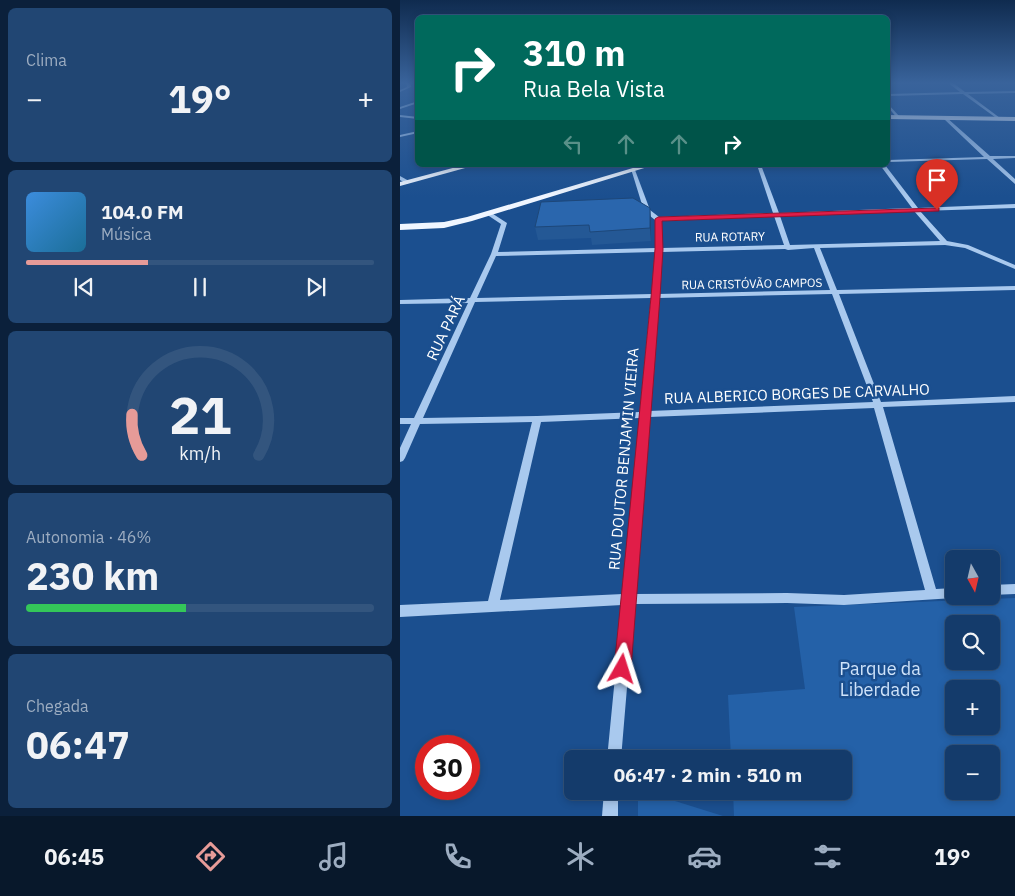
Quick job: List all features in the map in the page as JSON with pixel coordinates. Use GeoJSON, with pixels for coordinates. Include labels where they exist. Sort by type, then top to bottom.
{"type":"FeatureCollection","features":[{"type":"Feature","properties":{"kind":"main road"},"geometry":{"type":"LineString","coordinates":[[404,183],[464,167]]}},
{"type":"Feature","properties":{"kind":"main road"},"geometry":{"type":"LineString","coordinates":[[400,227],[444,225],[643,167]]}},
{"type":"Feature","properties":{"kind":"street"},"geometry":{"type":"LineString","coordinates":[[947,120],[1015,182]]}},
{"type":"Feature","properties":{"kind":"street"},"geometry":{"type":"LineString","coordinates":[[400,136],[415,133]]}},
{"type":"Feature","properties":{"kind":"street"},"geometry":{"type":"LineString","coordinates":[[890,161],[1015,158]]}},
{"type":"Feature","properties":{"kind":"street"},"geometry":{"type":"LineString","coordinates":[[760,167],[788,248]]}},
{"type":"Feature","properties":{"kind":"street"},"geometry":{"type":"LineString","coordinates":[[884,167],[917,211],[945,243]]}},
{"type":"Feature","properties":{"kind":"street"},"geometry":{"type":"LineString","coordinates":[[633,170],[646,210],[658,219],[1015,206]]}},
{"type":"Feature","properties":{"kind":"street"},"geometry":{"type":"LineString","coordinates":[[400,178],[404,183]]}},
{"type":"Feature","properties":{"kind":"street","name":"RUA PARÁ"},"geometry":{"type":"LineString","coordinates":[[400,458],[474,301],[494,254],[504,223],[488,213]]}},
{"type":"Feature","properties":{"kind":"street","name":"RUA DOUTOR BENJAMIN VIEIRA"},"geometry":{"type":"LineString","coordinates":[[615,750],[656,297],[659,249],[658,219]]}},
{"type":"Feature","properties":{"kind":"street","name":"RUA ROTARY"},"geometry":{"type":"LineString","coordinates":[[494,254],[659,249],[817,248],[945,243],[966,246]]}},
{"type":"Feature","properties":{"kind":"street"},"geometry":{"type":"LineString","coordinates":[[966,246],[1015,267]]}},
{"type":"Feature","properties":{"kind":"street"},"geometry":{"type":"LineString","coordinates":[[817,248],[878,405],[932,594]]}},
{"type":"Feature","properties":{"kind":"street","name":"RUA CRISTÓVÃO CAMPOS"},"geometry":{"type":"LineString","coordinates":[[400,302],[835,294],[1015,288]]}},
{"type":"Feature","properties":{"kind":"street","name":"RUA ALBERICO BORGES DE CARVALHO"},"geometry":{"type":"LineString","coordinates":[[400,421],[537,419],[1015,399]]}},
{"type":"Feature","properties":{"kind":"street"},"geometry":{"type":"LineString","coordinates":[[494,605],[537,419]]}},
{"type":"Feature","properties":{"kind":"street"},"geometry":{"type":"LineString","coordinates":[[1000,590],[1015,589]]}},
{"type":"Feature","properties":{"kind":"street"},"geometry":{"type":"LineString","coordinates":[[400,611],[630,599],[787,598],[844,600],[945,593]]}},
{"type":"Feature","properties":{"kind":"street"},"geometry":{"type":"LineString","coordinates":[[610,816],[611,800]]}},
{"type":"Feature","properties":{"kind":"green space","name":"Parque da Liberdade"},"geometry":{"type":"Polygon","coordinates":[[[1015,598],[1015,816],[734,816],[733,800],[852,800],[852,750],[731,750],[728,695],[805,689],[794,607],[945,601],[945,605],[1000,605],[1000,599],[1015,598]]]}},
{"type":"Feature","properties":{"kind":"green space"},"geometry":{"type":"Polygon","coordinates":[[[638,800],[672,800],[723,816],[638,816],[638,800]]]}},
{"type":"Feature","properties":{"kind":"building"},"geometry":{"type":"Polygon","coordinates":[[[633,198],[650,208],[650,228],[590,232],[589,225],[535,227],[541,202],[633,198]]]}},
{"type":"Feature","properties":{"kind":"route"},"geometry":{"type":"LineString","coordinates":[[622,669],[630,599],[642,441],[656,297],[659,249],[658,219],[937,210]]}}]}
